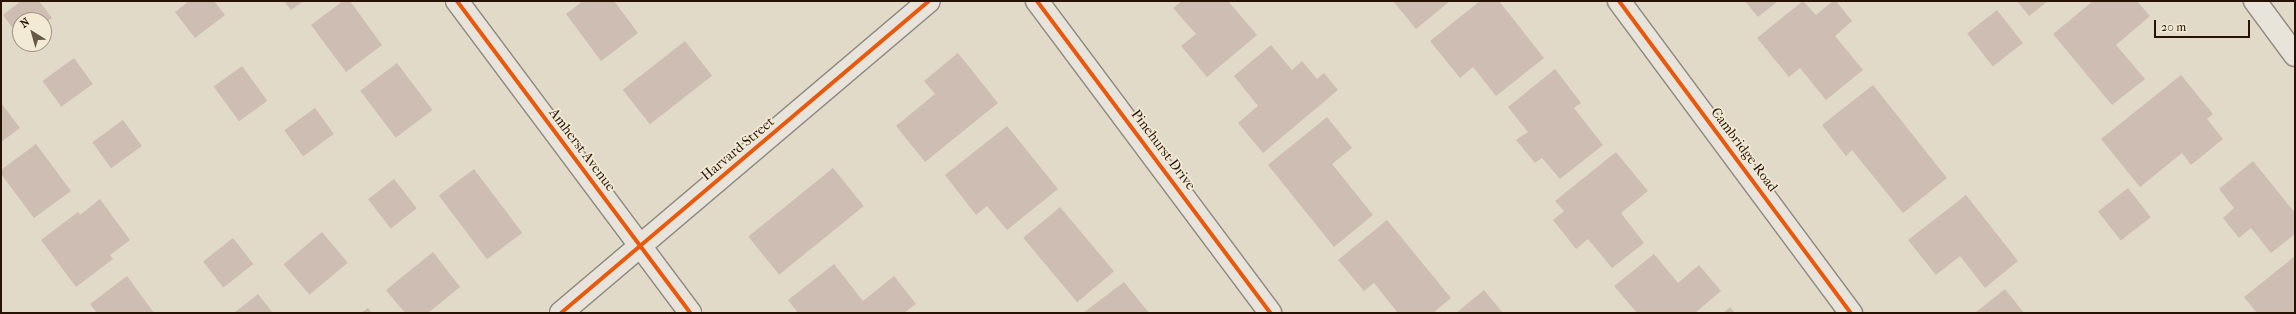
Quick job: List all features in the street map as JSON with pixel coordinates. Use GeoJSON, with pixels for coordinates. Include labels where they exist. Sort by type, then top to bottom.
{"type":"FeatureCollection","features":[{"type":"Feature","properties":{"kind":"street","name":"Amherst Avenue"},"geometry":{"type":"LineString","coordinates":[[457,1],[690,313]]}},
{"type":"Feature","properties":{"kind":"street","name":"Harvard Street"},"geometry":{"type":"LineString","coordinates":[[561,313],[929,1]]}},
{"type":"Feature","properties":{"kind":"street","name":"Pinehurst Drive"},"geometry":{"type":"LineString","coordinates":[[1038,1],[1270,313]]}},
{"type":"Feature","properties":{"kind":"street","name":"Cambridge Road"},"geometry":{"type":"LineString","coordinates":[[1619,1],[1851,313]]}},
{"type":"Feature","properties":{"kind":"street"},"geometry":{"type":"LineString","coordinates":[[2255,1],[2295,55]]}},
{"type":"Feature","properties":{"kind":"building"},"geometry":{"type":"Polygon","coordinates":[[[21,1],[39,1],[47,12],[12,12],[12,27],[3,15],[21,1]]]}},
{"type":"Feature","properties":{"kind":"building"},"geometry":{"type":"Polygon","coordinates":[[[189,1],[214,1],[225,15],[195,38],[175,12],[189,1]]]}},
{"type":"Feature","properties":{"kind":"building"},"geometry":{"type":"Polygon","coordinates":[[[284,1],[304,1],[291,10],[284,1]]]}},
{"type":"Feature","properties":{"kind":"building"},"geometry":{"type":"Polygon","coordinates":[[[343,1],[350,1],[382,45],[346,72],[311,25],[343,1]]]}},
{"type":"Feature","properties":{"kind":"building"},"geometry":{"type":"Polygon","coordinates":[[[583,1],[614,1],[638,33],[601,61],[566,14],[583,1]]]}},
{"type":"Feature","properties":{"kind":"building"},"geometry":{"type":"Polygon","coordinates":[[[1182,1],[1228,1],[1257,35],[1207,77],[1181,46],[1196,34],[1173,8],[1182,1]]]}},
{"type":"Feature","properties":{"kind":"building"},"geometry":{"type":"Polygon","coordinates":[[[1393,1],[1450,1],[1416,29],[1393,1]]]}},
{"type":"Feature","properties":{"kind":"building"},"geometry":{"type":"Polygon","coordinates":[[[1480,1],[1499,1],[1544,58],[1496,96],[1473,67],[1460,78],[1430,41],[1480,1]]]}},
{"type":"Feature","properties":{"kind":"building"},"geometry":{"type":"Polygon","coordinates":[[[1745,1],[1778,1],[1758,17],[1745,1]]]}},
{"type":"Feature","properties":{"kind":"building"},"geometry":{"type":"Polygon","coordinates":[[[1803,1],[1816,15],[1833,1],[1836,1],[1852,21],[1835,36],[1863,70],[1826,100],[1800,68],[1789,77],[1757,38],[1803,1]]]}},
{"type":"Feature","properties":{"kind":"building"},"geometry":{"type":"Polygon","coordinates":[[[2017,1],[2048,1],[2029,16],[2017,1]]]}},
{"type":"Feature","properties":{"kind":"building"},"geometry":{"type":"Polygon","coordinates":[[[2093,1],[2137,1],[2150,16],[2116,45],[2145,79],[2112,105],[2053,34],[2093,1]]]}},
{"type":"Feature","properties":{"kind":"building"},"geometry":{"type":"Polygon","coordinates":[[[1997,10],[2023,43],[1993,66],[1967,33],[1997,10]]]}},
{"type":"Feature","properties":{"kind":"building"},"geometry":{"type":"Polygon","coordinates":[[[685,41],[712,76],[650,124],[623,90],[685,41]]]}},
{"type":"Feature","properties":{"kind":"building"},"geometry":{"type":"Polygon","coordinates":[[[1271,45],[1292,70],[1302,61],[1317,79],[1324,73],[1338,90],[1263,153],[1238,123],[1258,106],[1234,76],[1271,45]]]}},
{"type":"Feature","properties":{"kind":"building"},"geometry":{"type":"Polygon","coordinates":[[[958,53],[998,103],[925,162],[896,126],[935,94],[924,81],[958,53]]]}},
{"type":"Feature","properties":{"kind":"building"},"geometry":{"type":"Polygon","coordinates":[[[74,58],[93,84],[61,107],[42,81],[74,58]]]}},
{"type":"Feature","properties":{"kind":"building"},"geometry":{"type":"Polygon","coordinates":[[[397,63],[433,110],[396,138],[360,91],[397,63]]]}},
{"type":"Feature","properties":{"kind":"building"},"geometry":{"type":"Polygon","coordinates":[[[242,66],[267,101],[239,121],[214,87],[242,66]]]}},
{"type":"Feature","properties":{"kind":"building"},"geometry":{"type":"Polygon","coordinates":[[[1555,69],[1581,103],[1574,108],[1603,145],[1560,179],[1542,158],[1535,163],[1516,140],[1528,132],[1508,107],[1555,69]]]}},
{"type":"Feature","properties":{"kind":"building"},"geometry":{"type":"Polygon","coordinates":[[[2181,75],[2213,114],[2207,119],[2223,139],[2191,165],[2182,153],[2140,187],[2101,139],[2181,75]]]}},
{"type":"Feature","properties":{"kind":"building"},"geometry":{"type":"Polygon","coordinates":[[[1873,85],[1947,178],[1903,213],[1852,150],[1846,156],[1822,125],[1873,85]]]}},
{"type":"Feature","properties":{"kind":"building"},"geometry":{"type":"Polygon","coordinates":[[[1,103],[20,128],[1,142],[1,103]]]}},
{"type":"Feature","properties":{"kind":"building"},"geometry":{"type":"Polygon","coordinates":[[[315,108],[334,134],[303,156],[284,130],[315,108]]]}},
{"type":"Feature","properties":{"kind":"building"},"geometry":{"type":"Polygon","coordinates":[[[1327,117],[1352,148],[1332,164],[1373,215],[1334,247],[1268,165],[1327,117]]]}},
{"type":"Feature","properties":{"kind":"building"},"geometry":{"type":"Polygon","coordinates":[[[123,120],[142,146],[111,168],[92,142],[123,120]]]}},
{"type":"Feature","properties":{"kind":"building"},"geometry":{"type":"Polygon","coordinates":[[[1007,126],[1058,189],[1007,230],[987,206],[976,215],[945,175],[1007,126]]]}},
{"type":"Feature","properties":{"kind":"building"},"geometry":{"type":"Polygon","coordinates":[[[36,144],[71,191],[34,218],[1,174],[1,170],[36,144]]]}},
{"type":"Feature","properties":{"kind":"building"},"geometry":{"type":"Polygon","coordinates":[[[1616,152],[1648,191],[1621,213],[1644,243],[1612,268],[1588,239],[1576,249],[1553,220],[1564,211],[1555,201],[1616,152]]]}},
{"type":"Feature","properties":{"kind":"building"},"geometry":{"type":"Polygon","coordinates":[[[2253,161],[2295,213],[2295,234],[2271,253],[2251,228],[2239,238],[2223,218],[2234,208],[2219,189],[2253,161]]]}},
{"type":"Feature","properties":{"kind":"building"},"geometry":{"type":"Polygon","coordinates":[[[833,168],[864,206],[779,275],[748,237],[833,168]]]}},
{"type":"Feature","properties":{"kind":"building"},"geometry":{"type":"Polygon","coordinates":[[[474,169],[522,233],[487,259],[439,195],[474,169]]]}},
{"type":"Feature","properties":{"kind":"building"},"geometry":{"type":"Polygon","coordinates":[[[394,179],[417,208],[391,228],[368,199],[394,179]]]}},
{"type":"Feature","properties":{"kind":"building"},"geometry":{"type":"Polygon","coordinates":[[[2128,188],[2151,217],[2121,241],[2098,211],[2128,188]]]}},
{"type":"Feature","properties":{"kind":"building"},"geometry":{"type":"Polygon","coordinates":[[[1966,195],[2018,261],[1985,288],[1960,256],[1936,275],[1908,240],[1966,195]]]}},
{"type":"Feature","properties":{"kind":"building"},"geometry":{"type":"Polygon","coordinates":[[[100,199],[130,240],[110,255],[113,259],[76,287],[41,240],[78,212],[80,215],[100,199]]]}},
{"type":"Feature","properties":{"kind":"building"},"geometry":{"type":"Polygon","coordinates":[[[1060,207],[1114,271],[1077,302],[1023,238],[1060,207]]]}},
{"type":"Feature","properties":{"kind":"building"},"geometry":{"type":"Polygon","coordinates":[[[1387,220],[1451,298],[1433,313],[1398,313],[1374,283],[1364,291],[1338,260],[1387,220]]]}},
{"type":"Feature","properties":{"kind":"building"},"geometry":{"type":"Polygon","coordinates":[[[322,232],[348,263],[309,295],[284,264],[322,232]]]}},
{"type":"Feature","properties":{"kind":"building"},"geometry":{"type":"Polygon","coordinates":[[[233,238],[253,264],[223,287],[203,261],[233,238]]]}},
{"type":"Feature","properties":{"kind":"building"},"geometry":{"type":"Polygon","coordinates":[[[433,252],[460,287],[428,313],[405,313],[386,290],[433,252]]]}},
{"type":"Feature","properties":{"kind":"building"},"geometry":{"type":"Polygon","coordinates":[[[1654,254],[1678,283],[1699,265],[1721,291],[1695,313],[1637,313],[1614,286],[1654,254]]]}},
{"type":"Feature","properties":{"kind":"building"},"geometry":{"type":"Polygon","coordinates":[[[2295,256],[2295,313],[2257,313],[2244,297],[2295,256]]]}},
{"type":"Feature","properties":{"kind":"building"},"geometry":{"type":"Polygon","coordinates":[[[834,264],[863,301],[894,276],[916,304],[904,313],[798,313],[788,300],[834,264]]]}},
{"type":"Feature","properties":{"kind":"building"},"geometry":{"type":"Polygon","coordinates":[[[127,276],[154,313],[97,313],[90,304],[127,276]]]}},
{"type":"Feature","properties":{"kind":"building"},"geometry":{"type":"Polygon","coordinates":[[[1124,282],[1149,313],[1083,313],[1124,282]]]}},
{"type":"Feature","properties":{"kind":"building"},"geometry":{"type":"Polygon","coordinates":[[[2005,289],[2024,313],[1975,313],[2005,289]]]}},
{"type":"Feature","properties":{"kind":"building"},"geometry":{"type":"Polygon","coordinates":[[[1484,290],[1502,312],[1501,313],[1456,313],[1484,290]]]}},
{"type":"Feature","properties":{"kind":"building"},"geometry":{"type":"Polygon","coordinates":[[[258,294],[273,313],[234,313],[258,294]]]}},
{"type":"Feature","properties":{"kind":"building"},"geometry":{"type":"Polygon","coordinates":[[[1730,307],[1735,313],[1723,313],[1730,307]]]}},
{"type":"Feature","properties":{"kind":"building"},"geometry":{"type":"Polygon","coordinates":[[[368,308],[372,313],[361,313],[368,308]]]}},
{"type":"Feature","properties":{"kind":"cycle path"},"geometry":{"type":"LineString","coordinates":[[457,1],[690,313]]}},
{"type":"Feature","properties":{"kind":"cycle path"},"geometry":{"type":"LineString","coordinates":[[561,313],[929,1]]}},
{"type":"Feature","properties":{"kind":"cycle path"},"geometry":{"type":"LineString","coordinates":[[1037,1],[1270,313]]}},
{"type":"Feature","properties":{"kind":"cycle path"},"geometry":{"type":"LineString","coordinates":[[1619,1],[1851,313]]}}]}
